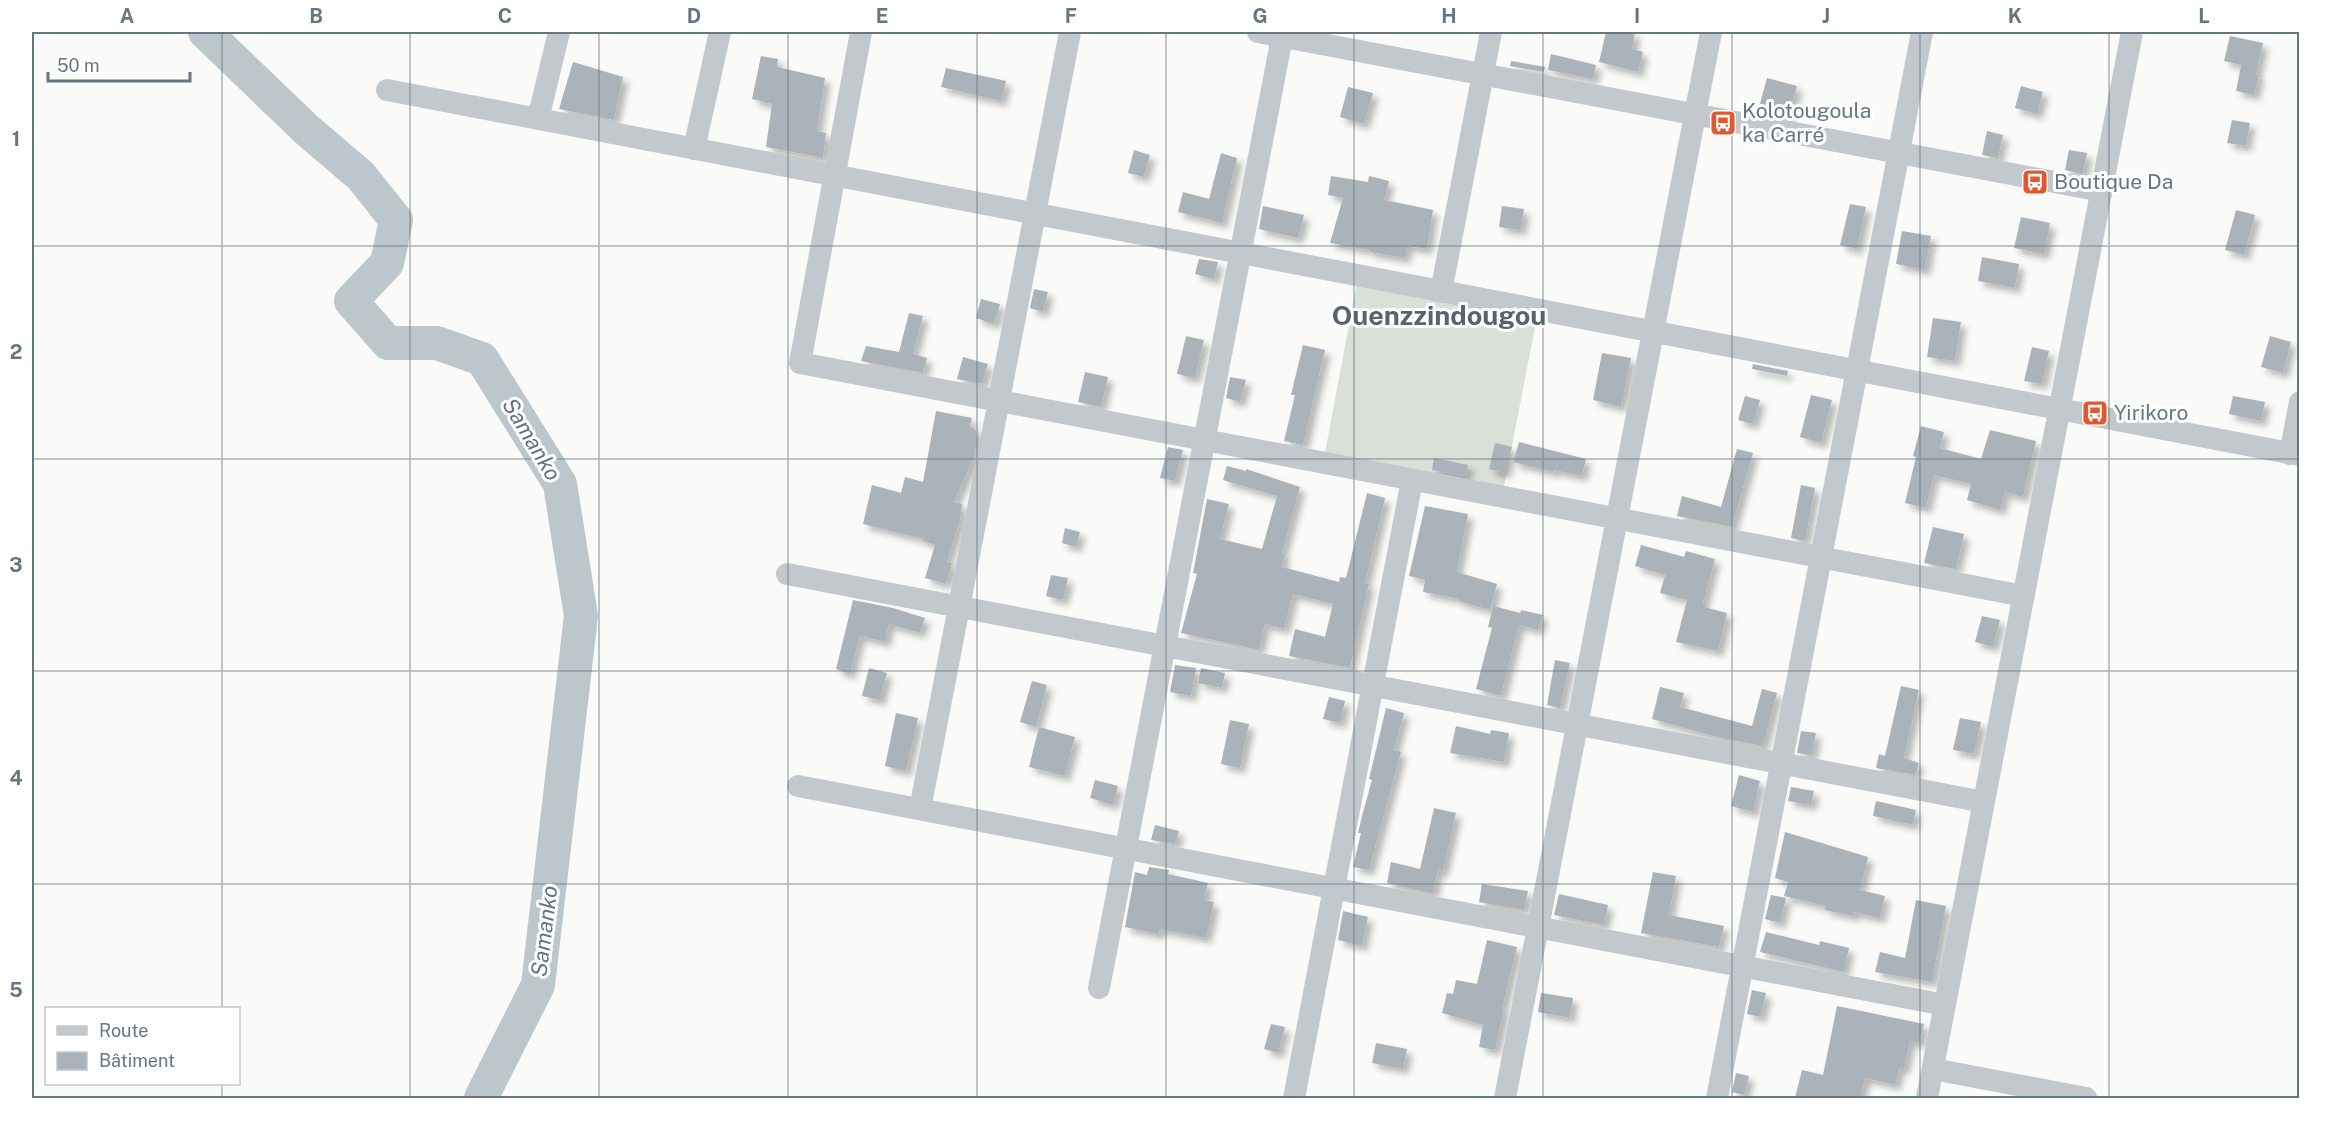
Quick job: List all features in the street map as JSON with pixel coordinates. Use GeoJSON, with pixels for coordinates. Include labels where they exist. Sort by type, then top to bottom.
{"type":"FeatureCollection","features":[{"type":"Feature","properties":{"kind":"street"},"geometry":{"type":"LineString","coordinates":[[538,119],[559,32]]}},
{"type":"Feature","properties":{"kind":"street"},"geometry":{"type":"LineString","coordinates":[[694,149],[720,32]]}},
{"type":"Feature","properties":{"kind":"street"},"geometry":{"type":"LineString","coordinates":[[861,32],[800,363],[2024,596]]}},
{"type":"Feature","properties":{"kind":"street"},"geometry":{"type":"LineString","coordinates":[[920,809],[1070,32]]}},
{"type":"Feature","properties":{"kind":"street"},"geometry":{"type":"LineString","coordinates":[[1258,32],[1282,34],[2102,191]]}},
{"type":"Feature","properties":{"kind":"street"},"geometry":{"type":"LineString","coordinates":[[1441,292],[1491,32]]}},
{"type":"Feature","properties":{"kind":"street"},"geometry":{"type":"LineString","coordinates":[[1505,1098],[1711,32]]}},
{"type":"Feature","properties":{"kind":"street"},"geometry":{"type":"LineString","coordinates":[[1717,1098],[1922,32]]}},
{"type":"Feature","properties":{"kind":"street"},"geometry":{"type":"LineString","coordinates":[[1928,1098],[2132,32]]}},
{"type":"Feature","properties":{"kind":"street"},"geometry":{"type":"LineString","coordinates":[[1099,988],[1282,34]]}},
{"type":"Feature","properties":{"kind":"street"},"geometry":{"type":"LineString","coordinates":[[387,90],[2295,454],[2300,402]]}},
{"type":"Feature","properties":{"kind":"street"},"geometry":{"type":"LineString","coordinates":[[1294,1098],[1412,480]]}},
{"type":"Feature","properties":{"kind":"street"},"geometry":{"type":"LineString","coordinates":[[787,574],[1984,802]]}},
{"type":"Feature","properties":{"kind":"street"},"geometry":{"type":"LineString","coordinates":[[798,786],[1945,1005]]}},
{"type":"Feature","properties":{"kind":"street"},"geometry":{"type":"LineString","coordinates":[[1933,1069],[2086,1098]]}},
{"type":"Feature","properties":{"kind":"shaded area"},"geometry":{"type":"Polygon","coordinates":[[[1357,282],[1537,317],[1503,492],[1324,458],[1357,282]]]}},
{"type":"Feature","properties":{"kind":"building"},"geometry":{"type":"Polygon","coordinates":[[[1606,32],[1635,32],[1632,49],[1643,52],[1638,72],[1599,62],[1606,32]]]}},
{"type":"Feature","properties":{"kind":"building"},"geometry":{"type":"Polygon","coordinates":[[[2230,36],[2263,43],[2254,95],[2236,91],[2241,65],[2224,61],[2230,36]]]}},
{"type":"Feature","properties":{"kind":"building"},"geometry":{"type":"Polygon","coordinates":[[[1551,54],[1596,65],[1593,79],[1548,70],[1551,54]]]}},
{"type":"Feature","properties":{"kind":"building"},"geometry":{"type":"Polygon","coordinates":[[[761,56],[778,59],[777,67],[825,78],[817,131],[826,133],[823,158],[766,147],[772,104],[752,99],[761,56]]]}},
{"type":"Feature","properties":{"kind":"building"},"geometry":{"type":"Polygon","coordinates":[[[1511,61],[1545,67],[1544,72],[1510,66],[1511,61]]]}},
{"type":"Feature","properties":{"kind":"building"},"geometry":{"type":"Polygon","coordinates":[[[573,62],[623,77],[614,120],[559,109],[573,62]]]}},
{"type":"Feature","properties":{"kind":"building"},"geometry":{"type":"Polygon","coordinates":[[[946,68],[1006,81],[1001,101],[941,87],[946,68]]]}},
{"type":"Feature","properties":{"kind":"building"},"geometry":{"type":"Polygon","coordinates":[[[1767,78],[1797,86],[1788,118],[1758,111],[1767,78]]]}},
{"type":"Feature","properties":{"kind":"building"},"geometry":{"type":"Polygon","coordinates":[[[2021,86],[2043,92],[2037,114],[2015,108],[2021,86]]]}},
{"type":"Feature","properties":{"kind":"building"},"geometry":{"type":"Polygon","coordinates":[[[1348,87],[1373,93],[1364,124],[1340,117],[1348,87]]]}},
{"type":"Feature","properties":{"kind":"building"},"geometry":{"type":"Polygon","coordinates":[[[2232,120],[2250,123],[2246,146],[2227,143],[2232,120]]]}},
{"type":"Feature","properties":{"kind":"building"},"geometry":{"type":"Polygon","coordinates":[[[1987,131],[2003,135],[1998,158],[1982,155],[1987,131]]]}},
{"type":"Feature","properties":{"kind":"building"},"geometry":{"type":"Polygon","coordinates":[[[1134,150],[1150,155],[1144,177],[1128,173],[1134,150]]]}},
{"type":"Feature","properties":{"kind":"building"},"geometry":{"type":"Polygon","coordinates":[[[2069,150],[2087,153],[2083,174],[2065,170],[2069,150]]]}},
{"type":"Feature","properties":{"kind":"building"},"geometry":{"type":"Polygon","coordinates":[[[1221,153],[1237,158],[1222,223],[1178,212],[1183,192],[1209,199],[1221,153]]]}},
{"type":"Feature","properties":{"kind":"building"},"geometry":{"type":"Polygon","coordinates":[[[1331,176],[1368,182],[1369,176],[1389,181],[1384,200],[1433,210],[1427,249],[1407,246],[1405,258],[1330,243],[1343,198],[1328,195],[1331,176]]]}},
{"type":"Feature","properties":{"kind":"building"},"geometry":{"type":"Polygon","coordinates":[[[1850,204],[1866,207],[1857,249],[1840,245],[1850,204]]]}},
{"type":"Feature","properties":{"kind":"building"},"geometry":{"type":"Polygon","coordinates":[[[1263,206],[1304,215],[1298,238],[1259,229],[1263,206]]]}},
{"type":"Feature","properties":{"kind":"building"},"geometry":{"type":"Polygon","coordinates":[[[1502,206],[1524,209],[1521,230],[1499,227],[1502,206]]]}},
{"type":"Feature","properties":{"kind":"building"},"geometry":{"type":"Polygon","coordinates":[[[2236,210],[2255,215],[2244,255],[2225,250],[2236,210]]]}},
{"type":"Feature","properties":{"kind":"building"},"geometry":{"type":"Polygon","coordinates":[[[2021,217],[2050,223],[2044,254],[2014,248],[2021,217]]]}},
{"type":"Feature","properties":{"kind":"building"},"geometry":{"type":"Polygon","coordinates":[[[1902,231],[1931,236],[1925,270],[1896,264],[1902,231]]]}},
{"type":"Feature","properties":{"kind":"building"},"geometry":{"type":"Polygon","coordinates":[[[1982,257],[2019,264],[2015,288],[1978,281],[1982,257]]]}},
{"type":"Feature","properties":{"kind":"building"},"geometry":{"type":"Polygon","coordinates":[[[1199,259],[1218,262],[1214,279],[1195,274],[1199,259]]]}},
{"type":"Feature","properties":{"kind":"building"},"geometry":{"type":"Polygon","coordinates":[[[1034,289],[1048,292],[1043,312],[1030,308],[1034,289]]]}},
{"type":"Feature","properties":{"kind":"building"},"geometry":{"type":"Polygon","coordinates":[[[981,299],[1000,304],[994,324],[976,318],[981,299]]]}},
{"type":"Feature","properties":{"kind":"building"},"geometry":{"type":"Polygon","coordinates":[[[909,313],[923,316],[913,354],[927,358],[923,373],[861,361],[866,346],[899,352],[909,313]]]}},
{"type":"Feature","properties":{"kind":"building"},"geometry":{"type":"Polygon","coordinates":[[[1933,318],[1961,322],[1955,361],[1927,357],[1933,318]]]}},
{"type":"Feature","properties":{"kind":"building"},"geometry":{"type":"Polygon","coordinates":[[[1186,336],[1204,340],[1195,378],[1177,374],[1186,336]]]}},
{"type":"Feature","properties":{"kind":"building"},"geometry":{"type":"Polygon","coordinates":[[[2270,336],[2291,342],[2283,373],[2261,367],[2270,336]]]}},
{"type":"Feature","properties":{"kind":"building"},"geometry":{"type":"Polygon","coordinates":[[[1303,345],[1325,350],[1303,445],[1284,441],[1295,395],[1291,395],[1303,345]]]}},
{"type":"Feature","properties":{"kind":"building"},"geometry":{"type":"Polygon","coordinates":[[[2032,347],[2049,351],[2042,384],[2024,381],[2032,347]]]}},
{"type":"Feature","properties":{"kind":"building"},"geometry":{"type":"Polygon","coordinates":[[[1602,353],[1631,358],[1621,407],[1593,400],[1602,353]]]}},
{"type":"Feature","properties":{"kind":"building"},"geometry":{"type":"Polygon","coordinates":[[[963,357],[988,364],[982,384],[957,379],[963,357]]]}},
{"type":"Feature","properties":{"kind":"building"},"geometry":{"type":"Polygon","coordinates":[[[1753,364],[1788,371],[1787,376],[1752,369],[1753,364]]]}},
{"type":"Feature","properties":{"kind":"building"},"geometry":{"type":"Polygon","coordinates":[[[1085,372],[1108,377],[1101,407],[1078,402],[1085,372]]]}},
{"type":"Feature","properties":{"kind":"building"},"geometry":{"type":"Polygon","coordinates":[[[1230,377],[1246,380],[1240,402],[1226,398],[1230,377]]]}},
{"type":"Feature","properties":{"kind":"building"},"geometry":{"type":"Polygon","coordinates":[[[1811,395],[1832,400],[1821,443],[1800,437],[1811,395]]]}},
{"type":"Feature","properties":{"kind":"building"},"geometry":{"type":"Polygon","coordinates":[[[1745,396],[1760,400],[1753,424],[1738,420],[1745,396]]]}},
{"type":"Feature","properties":{"kind":"building"},"geometry":{"type":"Polygon","coordinates":[[[2233,396],[2265,402],[2261,421],[2229,414],[2233,396]]]}},
{"type":"Feature","properties":{"kind":"building"},"geometry":{"type":"Polygon","coordinates":[[[936,411],[972,418],[970,426],[976,430],[977,442],[974,458],[954,502],[962,504],[960,520],[947,562],[952,563],[946,584],[925,578],[935,545],[923,539],[863,524],[872,485],[901,493],[905,477],[923,482],[936,411]]]}},
{"type":"Feature","properties":{"kind":"building"},"geometry":{"type":"Polygon","coordinates":[[[1921,426],[1944,432],[1940,448],[1981,459],[1990,430],[2036,441],[2023,497],[2005,492],[2000,510],[1967,500],[1971,484],[1934,475],[1926,508],[1905,503],[1921,426]]]}},
{"type":"Feature","properties":{"kind":"building"},"geometry":{"type":"Polygon","coordinates":[[[1519,442],[1586,459],[1582,476],[1554,470],[1553,472],[1513,462],[1519,442]]]}},
{"type":"Feature","properties":{"kind":"building"},"geometry":{"type":"Polygon","coordinates":[[[1495,443],[1512,447],[1505,473],[1489,469],[1495,443]]]}},
{"type":"Feature","properties":{"kind":"building"},"geometry":{"type":"Polygon","coordinates":[[[1168,447],[1183,450],[1175,481],[1160,478],[1168,447]]]}},
{"type":"Feature","properties":{"kind":"building"},"geometry":{"type":"Polygon","coordinates":[[[1737,449],[1753,453],[1732,527],[1677,516],[1682,496],[1721,507],[1737,449]]]}},
{"type":"Feature","properties":{"kind":"building"},"geometry":{"type":"Polygon","coordinates":[[[1434,458],[1468,465],[1466,476],[1432,470],[1434,458]]]}},
{"type":"Feature","properties":{"kind":"building"},"geometry":{"type":"Polygon","coordinates":[[[1227,466],[1246,471],[1246,469],[1300,487],[1282,553],[1285,554],[1282,567],[1339,582],[1340,577],[1346,578],[1367,493],[1385,498],[1365,583],[1369,584],[1350,668],[1289,656],[1295,629],[1325,637],[1333,604],[1293,594],[1284,629],[1265,624],[1259,650],[1181,633],[1197,574],[1193,573],[1207,499],[1229,504],[1220,539],[1262,549],[1277,496],[1223,480],[1227,466]]]}},
{"type":"Feature","properties":{"kind":"building"},"geometry":{"type":"Polygon","coordinates":[[[1801,485],[1815,488],[1805,541],[1791,538],[1801,485]]]}},
{"type":"Feature","properties":{"kind":"building"},"geometry":{"type":"Polygon","coordinates":[[[1425,506],[1468,514],[1457,572],[1497,584],[1490,610],[1458,601],[1459,599],[1423,592],[1425,580],[1409,576],[1425,506]]]}},
{"type":"Feature","properties":{"kind":"building"},"geometry":{"type":"Polygon","coordinates":[[[1933,527],[1964,534],[1956,569],[1924,563],[1933,527]]]}},
{"type":"Feature","properties":{"kind":"building"},"geometry":{"type":"Polygon","coordinates":[[[1065,528],[1080,532],[1076,547],[1062,543],[1065,528]]]}},
{"type":"Feature","properties":{"kind":"building"},"geometry":{"type":"Polygon","coordinates":[[[1641,545],[1684,557],[1686,551],[1715,559],[1703,603],[1704,607],[1727,613],[1718,651],[1676,642],[1687,600],[1660,593],[1665,575],[1635,566],[1641,545]]]}},
{"type":"Feature","properties":{"kind":"building"},"geometry":{"type":"Polygon","coordinates":[[[1051,575],[1068,578],[1063,600],[1046,596],[1051,575]]]}},
{"type":"Feature","properties":{"kind":"building"},"geometry":{"type":"Polygon","coordinates":[[[853,600],[893,608],[925,618],[920,633],[889,624],[885,642],[860,636],[850,674],[836,669],[853,600]]]}},
{"type":"Feature","properties":{"kind":"building"},"geometry":{"type":"Polygon","coordinates":[[[1493,606],[1520,613],[1521,610],[1543,615],[1538,630],[1519,625],[1501,696],[1476,689],[1492,628],[1488,627],[1493,606]]]}},
{"type":"Feature","properties":{"kind":"building"},"geometry":{"type":"Polygon","coordinates":[[[1982,616],[2000,620],[1993,647],[1975,642],[1982,616]]]}},
{"type":"Feature","properties":{"kind":"building"},"geometry":{"type":"Polygon","coordinates":[[[1555,660],[1570,663],[1560,708],[1547,705],[1555,660]]]}},
{"type":"Feature","properties":{"kind":"building"},"geometry":{"type":"Polygon","coordinates":[[[1175,665],[1196,668],[1191,696],[1170,692],[1175,665]]]}},
{"type":"Feature","properties":{"kind":"building"},"geometry":{"type":"Polygon","coordinates":[[[869,668],[887,673],[880,700],[862,696],[869,668]]]}},
{"type":"Feature","properties":{"kind":"building"},"geometry":{"type":"Polygon","coordinates":[[[1201,668],[1225,673],[1222,688],[1198,683],[1201,668]]]}},
{"type":"Feature","properties":{"kind":"building"},"geometry":{"type":"Polygon","coordinates":[[[1032,681],[1047,685],[1036,727],[1020,722],[1032,681]]]}},
{"type":"Feature","properties":{"kind":"building"},"geometry":{"type":"Polygon","coordinates":[[[1901,686],[1919,690],[1904,758],[1919,763],[1915,775],[1876,768],[1879,754],[1885,756],[1901,686]]]}},
{"type":"Feature","properties":{"kind":"building"},"geometry":{"type":"Polygon","coordinates":[[[1660,687],[1684,693],[1680,707],[1752,726],[1762,689],[1777,693],[1763,746],[1720,738],[1652,719],[1660,687]]]}},
{"type":"Feature","properties":{"kind":"building"},"geometry":{"type":"Polygon","coordinates":[[[1329,697],[1345,701],[1340,723],[1323,719],[1329,697]]]}},
{"type":"Feature","properties":{"kind":"building"},"geometry":{"type":"Polygon","coordinates":[[[1386,708],[1404,713],[1394,750],[1401,752],[1369,870],[1353,867],[1361,833],[1358,833],[1372,780],[1369,779],[1386,708]]]}},
{"type":"Feature","properties":{"kind":"building"},"geometry":{"type":"Polygon","coordinates":[[[896,713],[918,718],[906,771],[885,766],[896,713]]]}},
{"type":"Feature","properties":{"kind":"building"},"geometry":{"type":"Polygon","coordinates":[[[1960,718],[1981,722],[1974,754],[1953,750],[1960,718]]]}},
{"type":"Feature","properties":{"kind":"building"},"geometry":{"type":"Polygon","coordinates":[[[1230,720],[1249,724],[1240,768],[1221,764],[1230,720]]]}},
{"type":"Feature","properties":{"kind":"building"},"geometry":{"type":"Polygon","coordinates":[[[1456,726],[1490,734],[1491,730],[1509,733],[1504,762],[1450,753],[1456,726]]]}},
{"type":"Feature","properties":{"kind":"building"},"geometry":{"type":"Polygon","coordinates":[[[1039,727],[1075,737],[1065,776],[1029,767],[1039,727]]]}},
{"type":"Feature","properties":{"kind":"building"},"geometry":{"type":"Polygon","coordinates":[[[1801,731],[1816,733],[1812,755],[1797,753],[1801,731]]]}},
{"type":"Feature","properties":{"kind":"building"},"geometry":{"type":"Polygon","coordinates":[[[1739,775],[1760,781],[1753,812],[1731,806],[1739,775]]]}},
{"type":"Feature","properties":{"kind":"building"},"geometry":{"type":"Polygon","coordinates":[[[1095,780],[1118,786],[1113,805],[1090,798],[1095,780]]]}},
{"type":"Feature","properties":{"kind":"building"},"geometry":{"type":"Polygon","coordinates":[[[1791,787],[1814,791],[1811,805],[1788,801],[1791,787]]]}},
{"type":"Feature","properties":{"kind":"building"},"geometry":{"type":"Polygon","coordinates":[[[1876,801],[1916,810],[1913,825],[1873,816],[1876,801]]]}},
{"type":"Feature","properties":{"kind":"building"},"geometry":{"type":"Polygon","coordinates":[[[1434,808],[1456,813],[1443,871],[1438,870],[1433,894],[1387,883],[1391,862],[1420,869],[1434,808]]]}},
{"type":"Feature","properties":{"kind":"building"},"geometry":{"type":"Polygon","coordinates":[[[1155,825],[1179,831],[1175,844],[1151,840],[1155,825]]]}},
{"type":"Feature","properties":{"kind":"building"},"geometry":{"type":"Polygon","coordinates":[[[1785,832],[1868,857],[1860,890],[1885,896],[1880,918],[1854,912],[1853,916],[1825,910],[1826,906],[1784,896],[1788,882],[1775,878],[1785,832]]]}},
{"type":"Feature","properties":{"kind":"building"},"geometry":{"type":"Polygon","coordinates":[[[1149,867],[1169,870],[1168,874],[1208,883],[1204,900],[1214,902],[1206,938],[1160,929],[1158,934],[1125,927],[1135,872],[1147,875],[1149,867]]]}},
{"type":"Feature","properties":{"kind":"building"},"geometry":{"type":"Polygon","coordinates":[[[1653,872],[1676,876],[1669,915],[1724,926],[1719,947],[1641,933],[1653,872]]]}},
{"type":"Feature","properties":{"kind":"building"},"geometry":{"type":"Polygon","coordinates":[[[1482,884],[1528,891],[1524,910],[1479,902],[1482,884]]]}},
{"type":"Feature","properties":{"kind":"building"},"geometry":{"type":"Polygon","coordinates":[[[1559,894],[1608,905],[1604,925],[1554,915],[1559,894]]]}},
{"type":"Feature","properties":{"kind":"building"},"geometry":{"type":"Polygon","coordinates":[[[1771,895],[1786,898],[1780,923],[1765,919],[1771,895]]]}},
{"type":"Feature","properties":{"kind":"building"},"geometry":{"type":"Polygon","coordinates":[[[1916,900],[1946,906],[1932,982],[1875,972],[1880,952],[1905,958],[1916,900]]]}},
{"type":"Feature","properties":{"kind":"building"},"geometry":{"type":"Polygon","coordinates":[[[1343,911],[1368,917],[1362,946],[1338,940],[1343,911]]]}},
{"type":"Feature","properties":{"kind":"building"},"geometry":{"type":"Polygon","coordinates":[[[1766,932],[1819,945],[1820,941],[1849,948],[1844,972],[1760,952],[1766,932]]]}},
{"type":"Feature","properties":{"kind":"building"},"geometry":{"type":"Polygon","coordinates":[[[1487,940],[1517,947],[1495,1050],[1479,1047],[1483,1025],[1442,1013],[1447,993],[1453,994],[1456,980],[1477,984],[1487,940]]]}},
{"type":"Feature","properties":{"kind":"building"},"geometry":{"type":"Polygon","coordinates":[[[1752,990],[1766,993],[1761,1017],[1747,1014],[1752,990]]]}},
{"type":"Feature","properties":{"kind":"building"},"geometry":{"type":"Polygon","coordinates":[[[1541,993],[1573,998],[1570,1018],[1538,1012],[1541,993]]]}},
{"type":"Feature","properties":{"kind":"building"},"geometry":{"type":"Polygon","coordinates":[[[1837,1006],[1924,1024],[1920,1043],[1910,1041],[1904,1069],[1899,1068],[1895,1085],[1865,1078],[1860,1098],[1795,1098],[1802,1070],[1823,1075],[1837,1006]]]}},
{"type":"Feature","properties":{"kind":"building"},"geometry":{"type":"Polygon","coordinates":[[[1271,1024],[1285,1027],[1278,1053],[1264,1049],[1271,1024]]]}},
{"type":"Feature","properties":{"kind":"building"},"geometry":{"type":"Polygon","coordinates":[[[1376,1043],[1407,1049],[1403,1069],[1372,1063],[1376,1043]]]}},
{"type":"Feature","properties":{"kind":"building"},"geometry":{"type":"Polygon","coordinates":[[[1736,1073],[1749,1076],[1744,1095],[1732,1092],[1736,1073]]]}},
{"type":"Feature","properties":{"kind":"waterway","name":"Samanko"},"geometry":{"type":"LineString","coordinates":[[205,32],[307,130],[361,176],[396,220],[387,263],[351,301],[388,343],[437,343],[482,359],[560,484],[581,616],[538,985],[481,1098]]}},
{"type":"Feature","properties":{"kind":"place","name":"Kolotougoula ka Carré"},"geometry":{"type":"Point","coordinates":[1723,123]}},
{"type":"Feature","properties":{"kind":"place","name":"Boutique Da"},"geometry":{"type":"Point","coordinates":[2035,182]}},
{"type":"Feature","properties":{"kind":"place","name":"Yirikoro"},"geometry":{"type":"Point","coordinates":[2095,413]}},
{"type":"Feature","properties":{"kind":"district","name":"Ouenzzindougou"},"geometry":{"type":"Point","coordinates":[1439,316]}}]}
